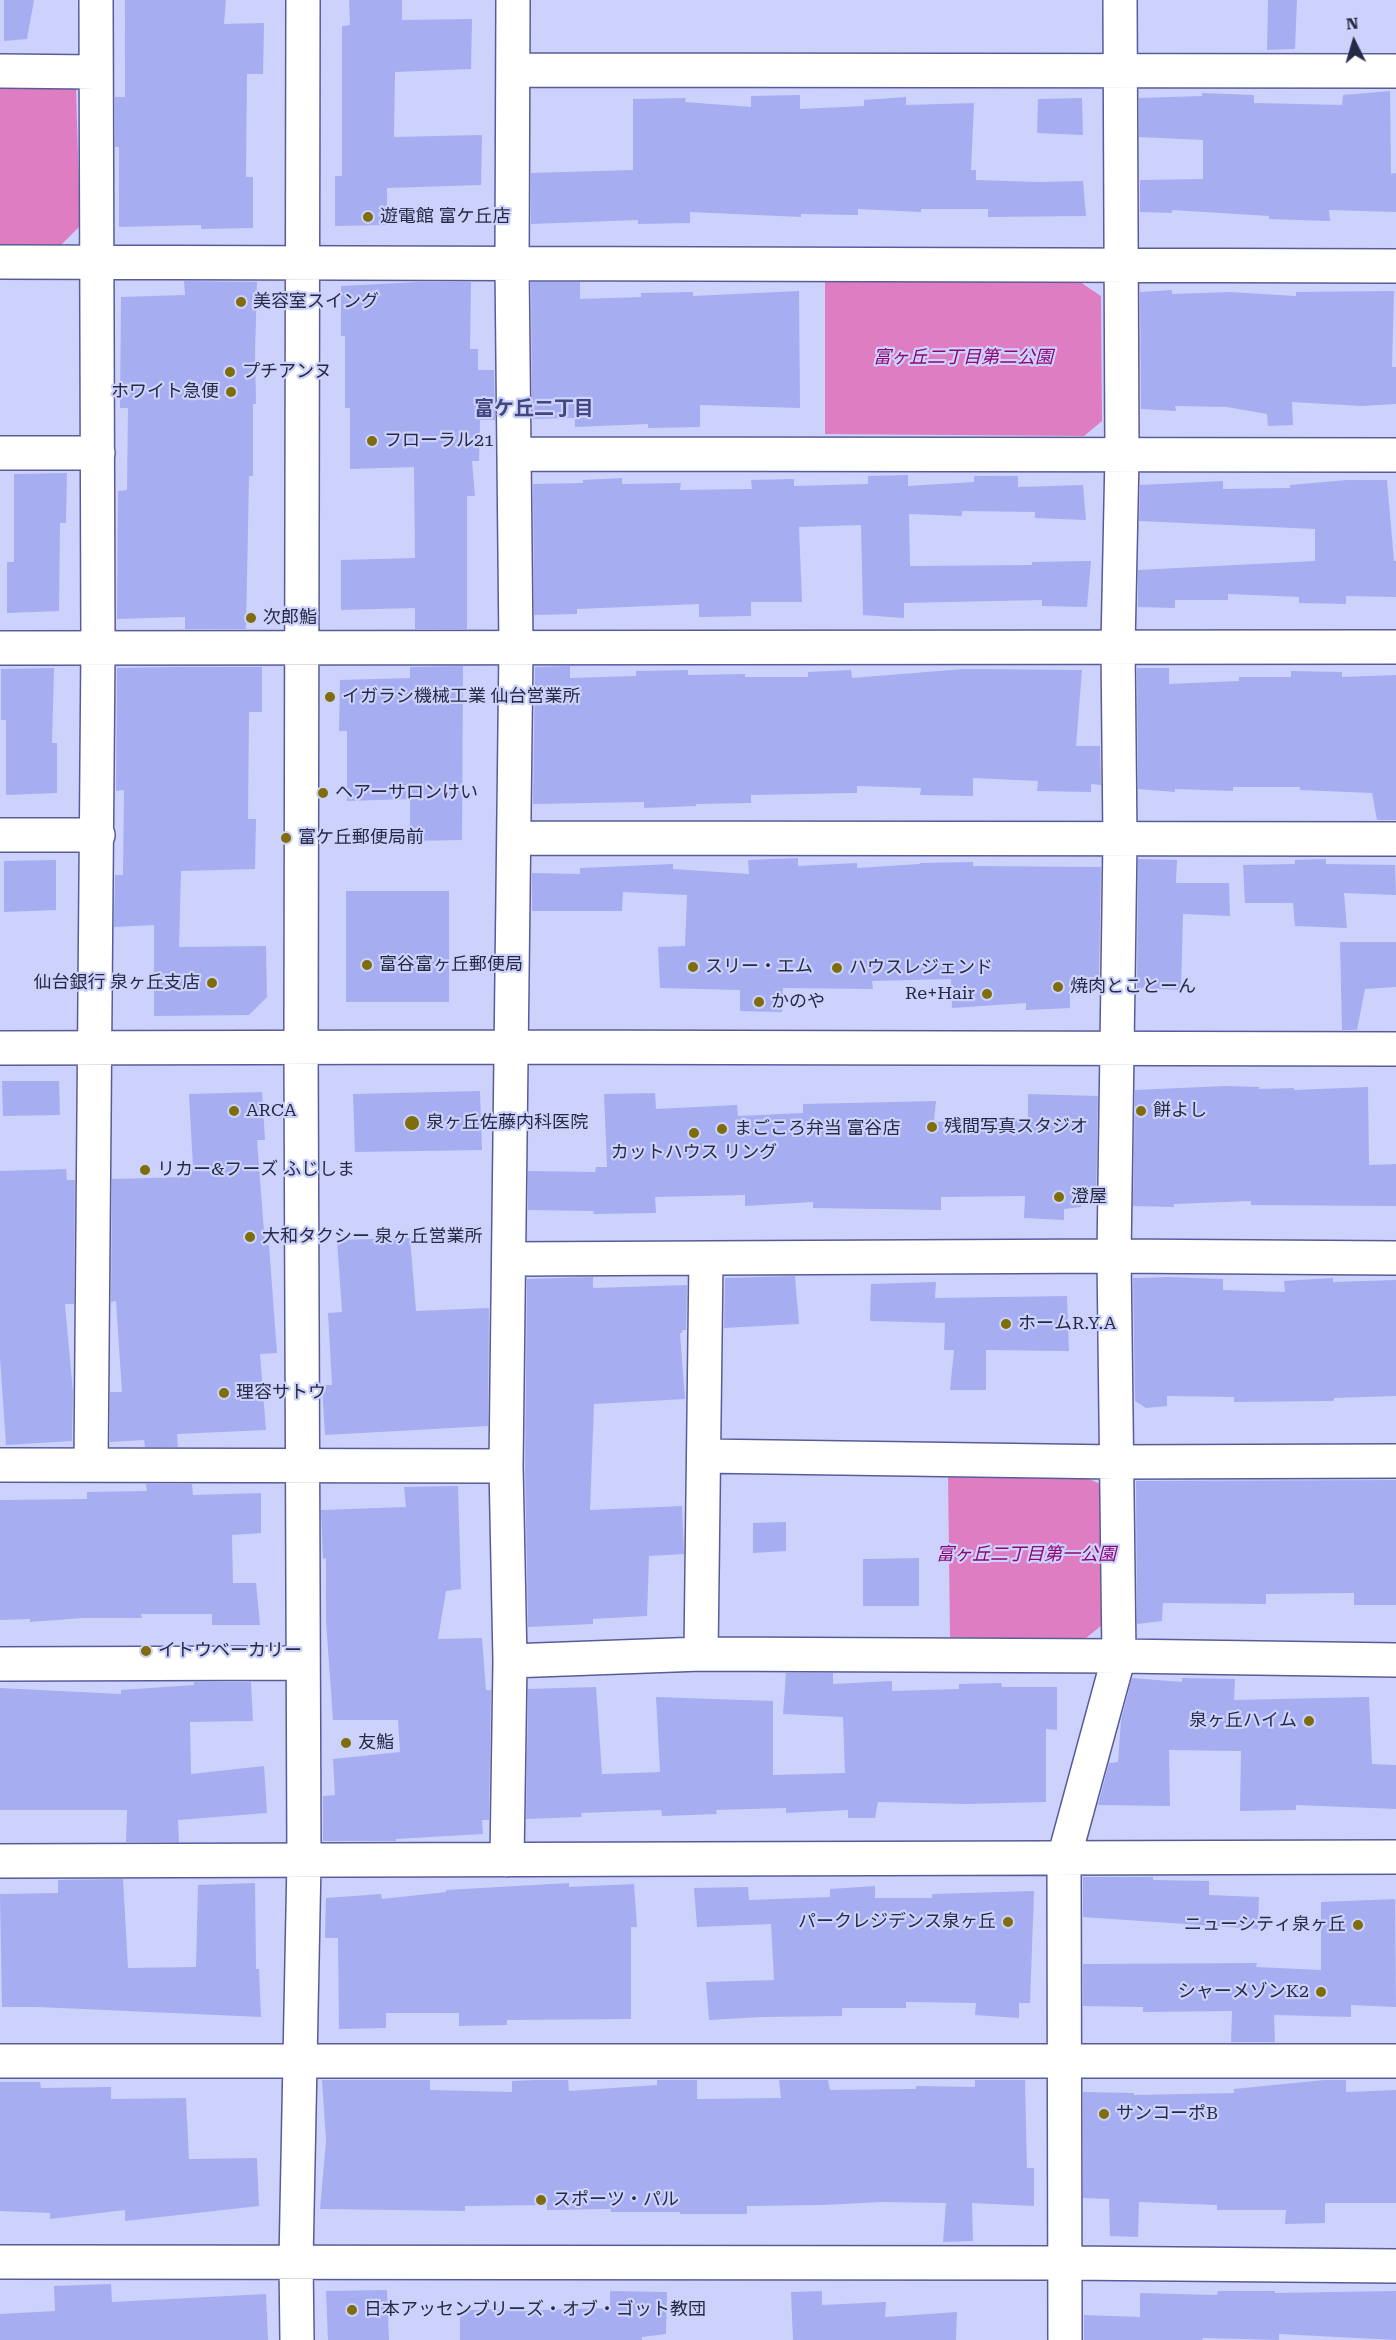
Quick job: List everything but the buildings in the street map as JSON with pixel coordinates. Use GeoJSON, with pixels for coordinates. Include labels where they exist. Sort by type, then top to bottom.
{"type":"FeatureCollection","features":[{"type":"Feature","properties":{"kind":"street"},"geometry":{"type":"LineString","coordinates":[[91,1466],[98,835],[96,0]]}},
{"type":"Feature","properties":{"kind":"street"},"geometry":{"type":"LineString","coordinates":[[297,2340],[296,2261],[303,1861],[301,1047],[303,0]]}},
{"type":"Feature","properties":{"kind":"street"},"geometry":{"type":"LineString","coordinates":[[507,1860],[510,1661],[506,1466],[516,648],[512,264],[513,0]]}},
{"type":"Feature","properties":{"kind":"street"},"geometry":{"type":"LineString","coordinates":[[1065,2340],[1064,1858],[1119,1656],[1114,1256],[1115,1048],[1120,840],[1118,646],[1122,456],[1119,266],[1120,0]]}},
{"type":"Feature","properties":{"kind":"street"},"geometry":{"type":"LineString","coordinates":[[514,70],[1396,71]]}},
{"type":"Feature","properties":{"kind":"street"},"geometry":{"type":"LineString","coordinates":[[0,71],[96,72]]}},
{"type":"Feature","properties":{"kind":"street"},"geometry":{"type":"LineString","coordinates":[[0,262],[304,265],[1396,266]]}},
{"type":"Feature","properties":{"kind":"street"},"geometry":{"type":"LineString","coordinates":[[0,453],[98,453]]}},
{"type":"Feature","properties":{"kind":"street"},"geometry":{"type":"LineString","coordinates":[[514,454],[1396,455]]}},
{"type":"Feature","properties":{"kind":"street"},"geometry":{"type":"LineString","coordinates":[[0,648],[1396,647]]}},
{"type":"Feature","properties":{"kind":"street"},"geometry":{"type":"LineString","coordinates":[[0,835],[98,835]]}},
{"type":"Feature","properties":{"kind":"street"},"geometry":{"type":"LineString","coordinates":[[515,838],[1396,839]]}},
{"type":"Feature","properties":{"kind":"street"},"geometry":{"type":"LineString","coordinates":[[0,1048],[1396,1049]]}},
{"type":"Feature","properties":{"kind":"street"},"geometry":{"type":"LineString","coordinates":[[510,1259],[1114,1256],[1396,1258]]}},
{"type":"Feature","properties":{"kind":"street"},"geometry":{"type":"LineString","coordinates":[[701,1654],[706,1259]]}},
{"type":"Feature","properties":{"kind":"street"},"geometry":{"type":"LineString","coordinates":[[704,1456],[1115,1462],[1396,1461]]}},
{"type":"Feature","properties":{"kind":"street"},"geometry":{"type":"LineString","coordinates":[[0,1465],[506,1466]]}},
{"type":"Feature","properties":{"kind":"street"},"geometry":{"type":"LineString","coordinates":[[510,1661],[701,1654],[1396,1660]]}},
{"type":"Feature","properties":{"kind":"street"},"geometry":{"type":"LineString","coordinates":[[0,1664],[303,1663]]}},
{"type":"Feature","properties":{"kind":"street"},"geometry":{"type":"LineString","coordinates":[[0,1861],[1396,1857]]}},
{"type":"Feature","properties":{"kind":"street"},"geometry":{"type":"LineString","coordinates":[[0,2061],[1396,2061]]}},
{"type":"Feature","properties":{"kind":"street"},"geometry":{"type":"LineString","coordinates":[[0,2262],[1065,2263],[1396,2266]]}},
{"type":"Feature","properties":{"kind":"green space"},"geometry":{"type":"Polygon","coordinates":[[[0,86],[76,87],[80,226],[59,247],[0,247],[0,86]]]}},
{"type":"Feature","properties":{"kind":"green space","name":"富ヶ丘二丁目第二公園"},"geometry":{"type":"Polygon","coordinates":[[[1077,280],[1101,296],[1102,421],[1084,436],[825,434],[825,281],[1077,280]]]}},
{"type":"Feature","properties":{"kind":"green space","name":"富ヶ丘二丁目第一公園"},"geometry":{"type":"Polygon","coordinates":[[[948,1472],[1072,1472],[1103,1485],[1102,1625],[1080,1643],[950,1637],[948,1472]]]}},
{"type":"Feature","properties":{"kind":"place","name":"遊電館 富ケ丘店"},"geometry":{"type":"Point","coordinates":[368,217]}},
{"type":"Feature","properties":{"kind":"place","name":"美容室スイング"},"geometry":{"type":"Point","coordinates":[241,302]}},
{"type":"Feature","properties":{"kind":"place","name":"プチアンヌ"},"geometry":{"type":"Point","coordinates":[230,372]}},
{"type":"Feature","properties":{"kind":"place","name":"ホワイト急便"},"geometry":{"type":"Point","coordinates":[231,392]}},
{"type":"Feature","properties":{"kind":"place","name":"フローラル21"},"geometry":{"type":"Point","coordinates":[372,441]}},
{"type":"Feature","properties":{"kind":"place","name":"次郎鮨"},"geometry":{"type":"Point","coordinates":[251,618]}},
{"type":"Feature","properties":{"kind":"place","name":"イガラシ機械工業 仙台営業所"},"geometry":{"type":"Point","coordinates":[330,697]}},
{"type":"Feature","properties":{"kind":"place","name":"ヘアーサロンけい"},"geometry":{"type":"Point","coordinates":[323,793]}},
{"type":"Feature","properties":{"kind":"place","name":"富ケ丘郵便局前"},"geometry":{"type":"Point","coordinates":[286,838]}},
{"type":"Feature","properties":{"kind":"place","name":"富谷富ヶ丘郵便局"},"geometry":{"type":"Point","coordinates":[367,965]}},
{"type":"Feature","properties":{"kind":"place","name":"スリー・エム"},"geometry":{"type":"Point","coordinates":[693,967]}},
{"type":"Feature","properties":{"kind":"place","name":"ハウスレジェンド"},"geometry":{"type":"Point","coordinates":[837,968]}},
{"type":"Feature","properties":{"kind":"place","name":"仙台銀行 泉ヶ丘支店"},"geometry":{"type":"Point","coordinates":[212,983]}},
{"type":"Feature","properties":{"kind":"place","name":"焼肉とことーん"},"geometry":{"type":"Point","coordinates":[1058,987]}},
{"type":"Feature","properties":{"kind":"place","name":"Re+Hair"},"geometry":{"type":"Point","coordinates":[987,994]}},
{"type":"Feature","properties":{"kind":"place","name":"かのや"},"geometry":{"type":"Point","coordinates":[759,1002]}},
{"type":"Feature","properties":{"kind":"place","name":"ARCA"},"geometry":{"type":"Point","coordinates":[234,1111]}},
{"type":"Feature","properties":{"kind":"place","name":"餅よし"},"geometry":{"type":"Point","coordinates":[1141,1111]}},
{"type":"Feature","properties":{"kind":"place","name":"泉ヶ丘佐藤内科医院"},"geometry":{"type":"Point","coordinates":[412,1123]}},
{"type":"Feature","properties":{"kind":"place","name":"残間写真スタジオ"},"geometry":{"type":"Point","coordinates":[932,1127]}},
{"type":"Feature","properties":{"kind":"place","name":"まごころ弁当 富谷店"},"geometry":{"type":"Point","coordinates":[722,1129]}},
{"type":"Feature","properties":{"kind":"place","name":"カットハウス リング"},"geometry":{"type":"Point","coordinates":[694,1133]}},
{"type":"Feature","properties":{"kind":"place","name":"リカー&フーズ ふじしま"},"geometry":{"type":"Point","coordinates":[145,1170]}},
{"type":"Feature","properties":{"kind":"place","name":"澄屋"},"geometry":{"type":"Point","coordinates":[1059,1197]}},
{"type":"Feature","properties":{"kind":"place","name":"大和タクシー 泉ヶ丘営業所"},"geometry":{"type":"Point","coordinates":[250,1237]}},
{"type":"Feature","properties":{"kind":"place","name":"ホームR.Y.A"},"geometry":{"type":"Point","coordinates":[1006,1324]}},
{"type":"Feature","properties":{"kind":"place","name":"理容サトウ"},"geometry":{"type":"Point","coordinates":[224,1393]}},
{"type":"Feature","properties":{"kind":"place","name":"イトウベーカリー"},"geometry":{"type":"Point","coordinates":[146,1651]}},
{"type":"Feature","properties":{"kind":"place","name":"泉ヶ丘ハイム"},"geometry":{"type":"Point","coordinates":[1309,1721]}},
{"type":"Feature","properties":{"kind":"place","name":"友鮨"},"geometry":{"type":"Point","coordinates":[346,1743]}},
{"type":"Feature","properties":{"kind":"place","name":"パークレジデンス泉ヶ丘"},"geometry":{"type":"Point","coordinates":[1008,1922]}},
{"type":"Feature","properties":{"kind":"place","name":"ニューシティ泉ヶ丘"},"geometry":{"type":"Point","coordinates":[1358,1925]}},
{"type":"Feature","properties":{"kind":"place","name":"シャーメゾンK2"},"geometry":{"type":"Point","coordinates":[1321,1992]}},
{"type":"Feature","properties":{"kind":"place","name":"サンコーポB"},"geometry":{"type":"Point","coordinates":[1104,2114]}},
{"type":"Feature","properties":{"kind":"place","name":"スポーツ・パル"},"geometry":{"type":"Point","coordinates":[541,2200]}},
{"type":"Feature","properties":{"kind":"place","name":"日本アッセンブリーズ・オブ・ゴット教団"},"geometry":{"type":"Point","coordinates":[352,2310]}},
{"type":"Feature","properties":{"kind":"district","name":"富ケ丘二丁目"},"geometry":{"type":"Point","coordinates":[534,409]}}]}
